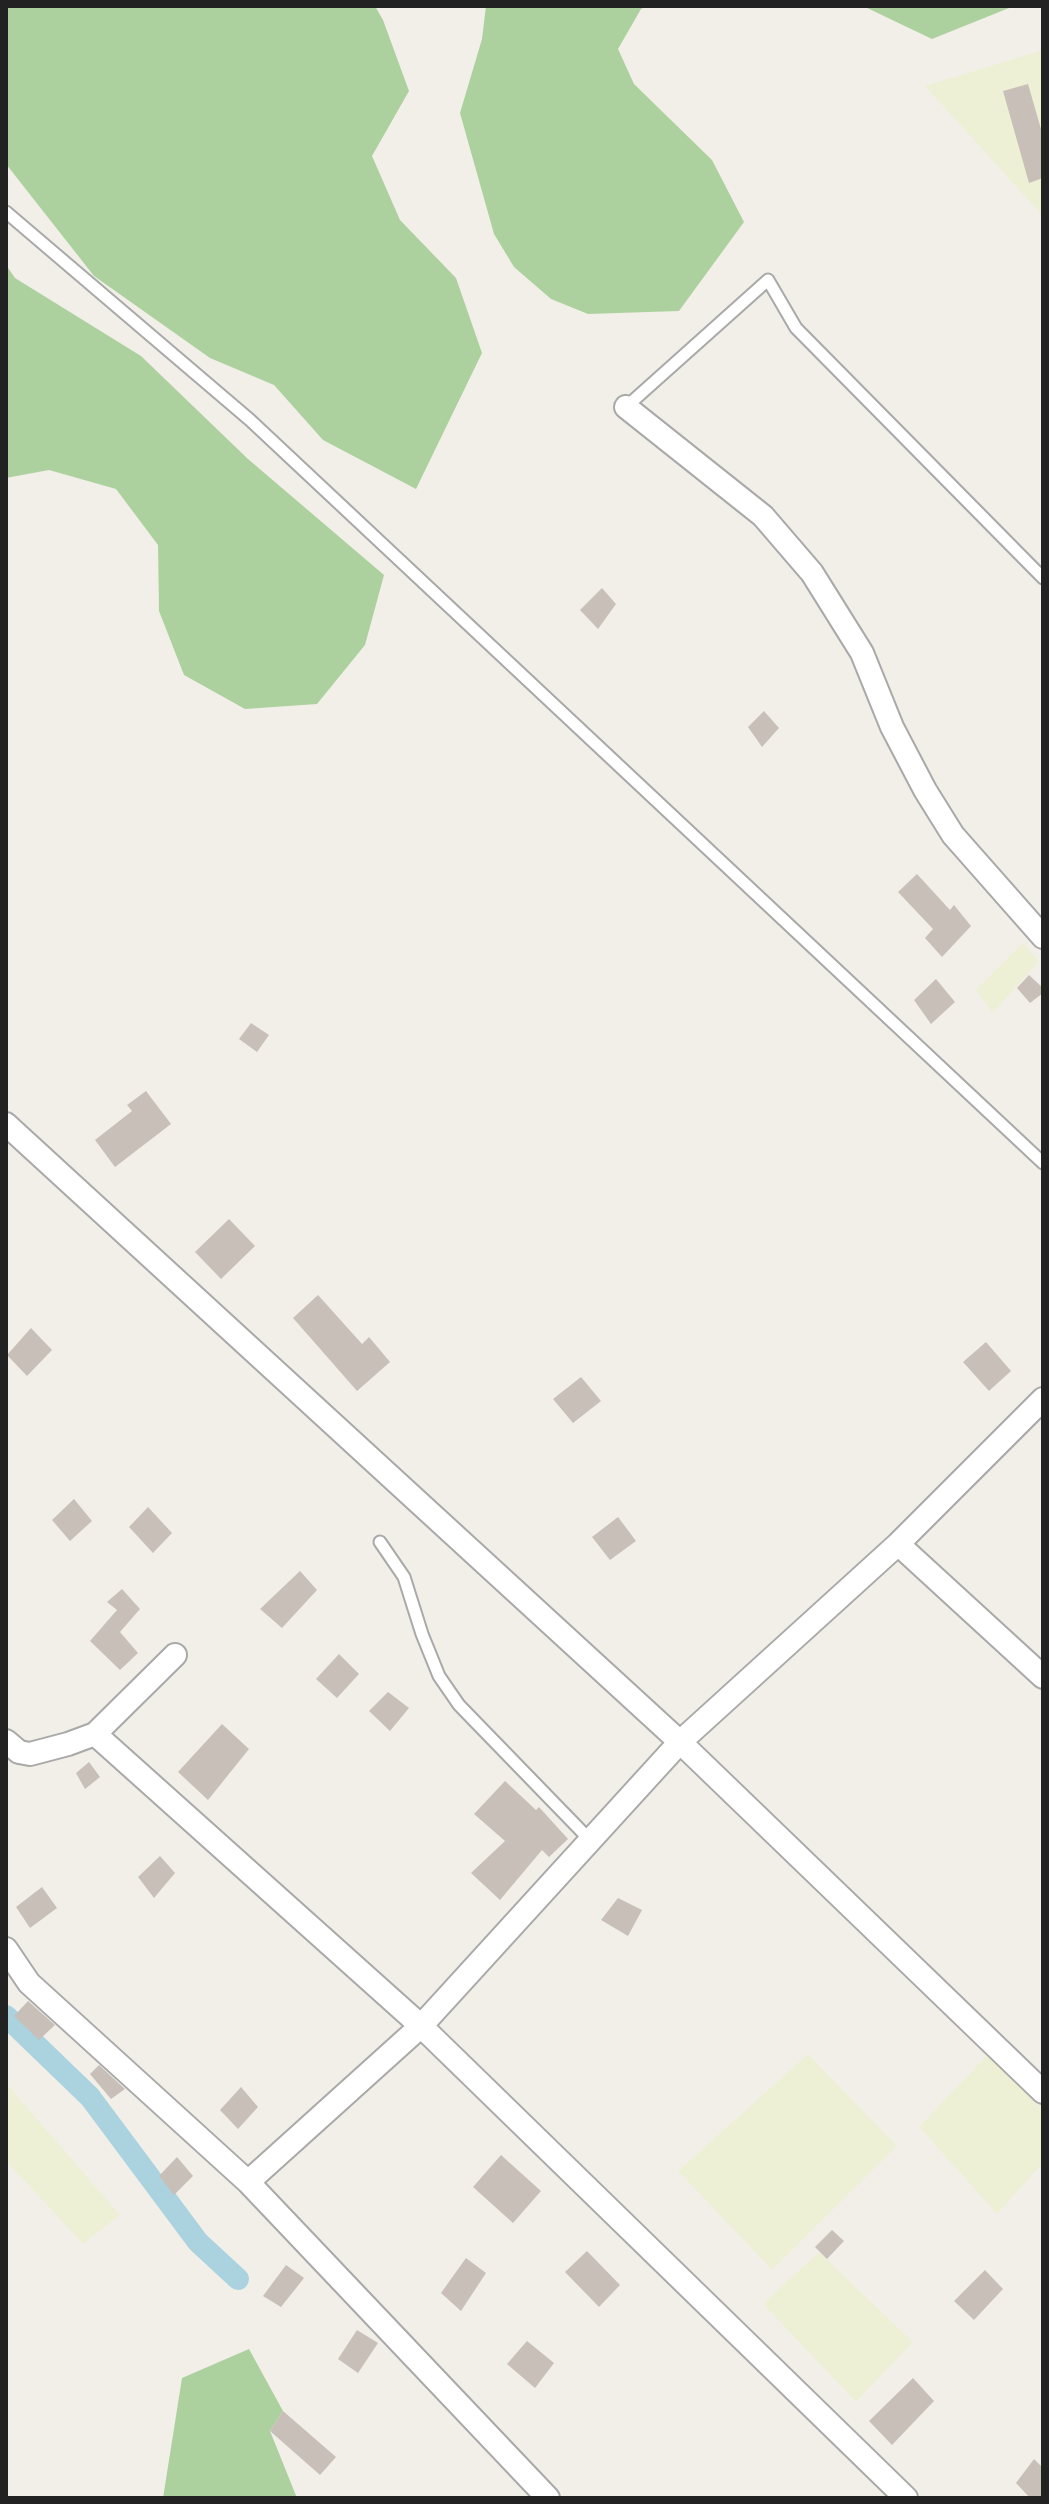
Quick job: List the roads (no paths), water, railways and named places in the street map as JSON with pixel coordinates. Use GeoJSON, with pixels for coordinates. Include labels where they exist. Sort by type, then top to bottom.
{"type":"FeatureCollection","features":[{"type":"Feature","properties":{"kind":"street"},"geometry":{"type":"LineString","coordinates":[[626,407],[763,516],[812,573],[862,653],[892,727],[953,835],[1043,937]]}},
{"type":"Feature","properties":{"kind":"street"},"geometry":{"type":"LineString","coordinates":[[6,1124],[680,1742],[1043,2092]]}},
{"type":"Feature","properties":{"kind":"street"},"geometry":{"type":"LineString","coordinates":[[248,2182],[421,2026],[680,1742],[898,1544],[1043,1399]]}},
{"type":"Feature","properties":{"kind":"street"},"geometry":{"type":"LineString","coordinates":[[898,1544],[1043,1677]]}},
{"type":"Feature","properties":{"kind":"street"},"geometry":{"type":"LineString","coordinates":[[10,1749],[30,1754],[95,1734],[175,1655]]}},
{"type":"Feature","properties":{"kind":"street"},"geometry":{"type":"LineString","coordinates":[[95,1734],[421,2026],[906,2498]]}},
{"type":"Feature","properties":{"kind":"street"},"geometry":{"type":"LineString","coordinates":[[6,1949],[29,1983],[248,2182],[548,2498]]}},
{"type":"Feature","properties":{"kind":"lane"},"geometry":{"type":"LineString","coordinates":[[6,212],[250,420],[1043,1163]]}},
{"type":"Feature","properties":{"kind":"lane"},"geometry":{"type":"LineString","coordinates":[[626,407],[768,280],[796,328],[1043,578]]}},
{"type":"Feature","properties":{"kind":"lane"},"geometry":{"type":"LineString","coordinates":[[380,1542],[404,1577],[439,1676],[459,1705],[592,1841]]}},
{"type":"Feature","properties":{"kind":"waterway"},"geometry":{"type":"LineString","coordinates":[[6,2016],[90,2097],[198,2242],[238,2279]]}}]}
